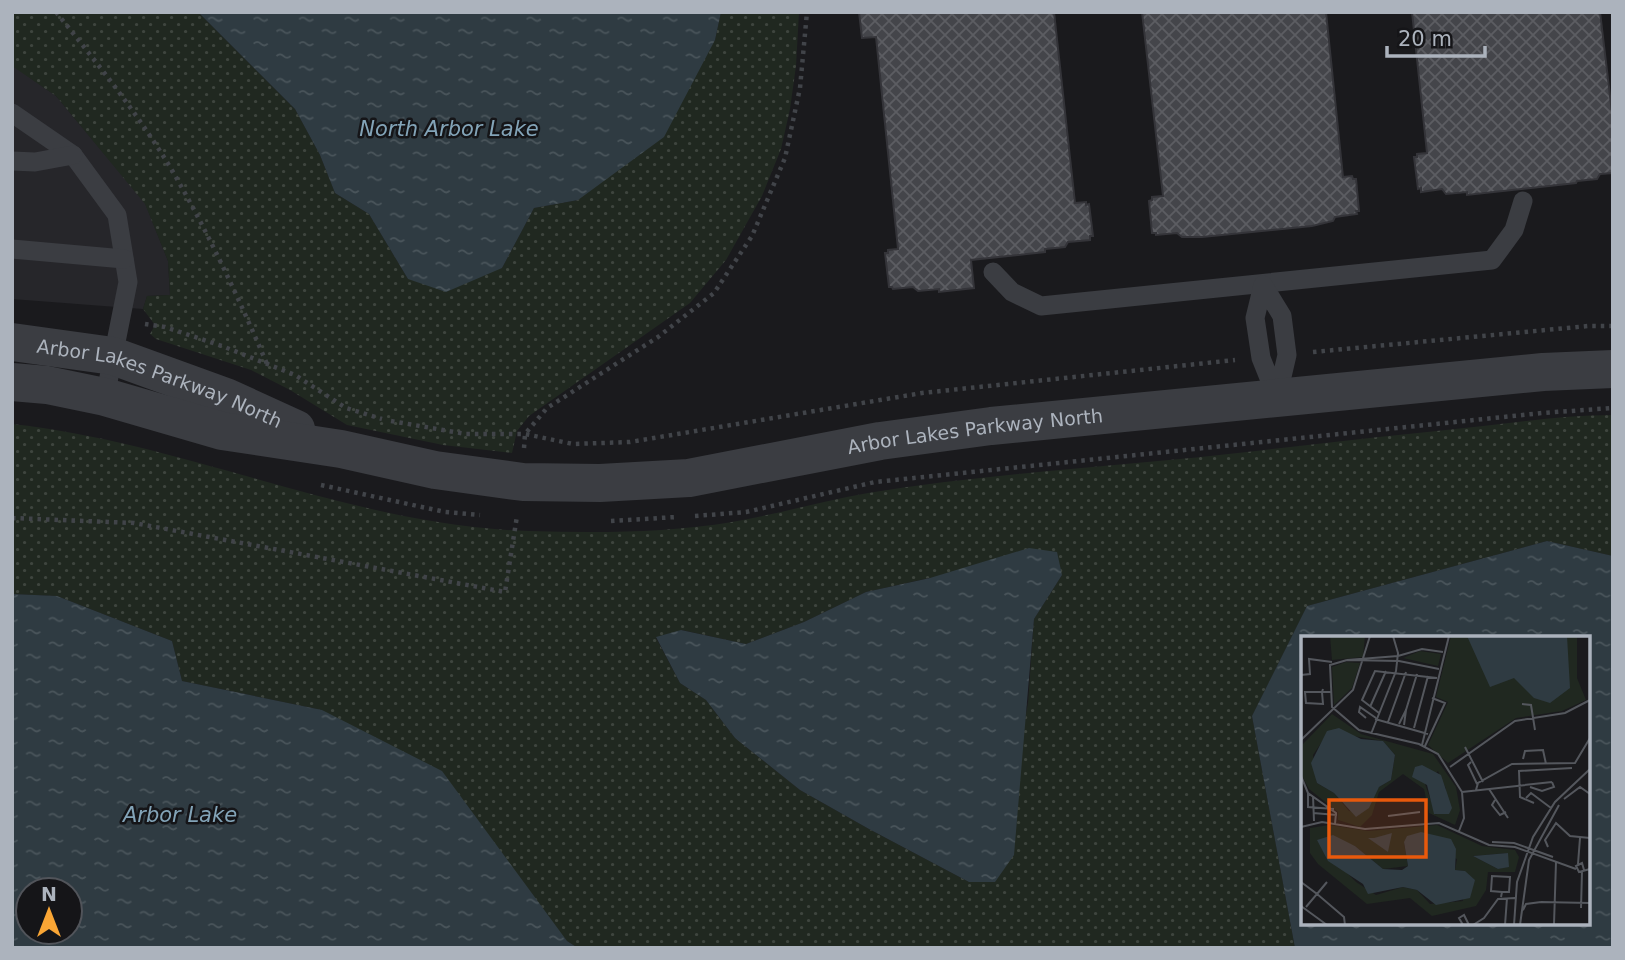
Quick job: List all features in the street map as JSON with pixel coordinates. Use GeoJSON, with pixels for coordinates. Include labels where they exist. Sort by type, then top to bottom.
{"type":"FeatureCollection","features":[{"type":"Feature","properties":{"kind":"street","name":"Arbor Lakes Parkway North"},"geometry":{"type":"LineString","coordinates":[[12,342],[117,339],[226,397],[341,449]]}},
{"type":"Feature","properties":{"kind":"street","name":"Arbor Lakes Parkway North"},"geometry":{"type":"LineString","coordinates":[[12,382],[47,384],[105,397],[222,431],[341,449],[435,470],[523,482],[600,483],[689,478],[880,441],[991,426],[1543,372],[1613,369]]}},
{"type":"Feature","properties":{"kind":"lane"},"geometry":{"type":"LineString","coordinates":[[12,113],[73,155],[117,215],[128,282],[105,397]]}},
{"type":"Feature","properties":{"kind":"lane"},"geometry":{"type":"LineString","coordinates":[[12,161],[35,162],[73,155]]}},
{"type":"Feature","properties":{"kind":"lane"},"geometry":{"type":"LineString","coordinates":[[993,272],[1012,292],[1041,306],[1492,260],[1514,230],[1523,201]]}},
{"type":"Feature","properties":{"kind":"lane"},"geometry":{"type":"LineString","coordinates":[[12,249],[124,259]]}},
{"type":"Feature","properties":{"kind":"lane"},"geometry":{"type":"LineString","coordinates":[[1263,285],[1282,316],[1287,355],[1278,398]]}},
{"type":"Feature","properties":{"kind":"lane"},"geometry":{"type":"LineString","coordinates":[[1263,285],[1255,318],[1261,358],[1278,398]]}},
{"type":"Feature","properties":{"kind":"path"},"geometry":{"type":"LineString","coordinates":[[56,12],[107,75],[172,171],[233,285],[267,365]]}},
{"type":"Feature","properties":{"kind":"path"},"geometry":{"type":"LineString","coordinates":[[12,518],[134,523],[505,592],[523,482],[525,434],[547,408],[658,337],[714,293],[752,236],[785,158],[800,88],[807,12]]}},
{"type":"Feature","properties":{"kind":"path"},"geometry":{"type":"LineString","coordinates":[[117,339],[165,327],[295,375],[346,408],[385,420],[466,434],[525,434]]}},
{"type":"Feature","properties":{"kind":"shaded area"},"geometry":{"type":"Polygon","coordinates":[[[12,12],[198,12],[295,109],[320,155],[335,193],[369,214],[408,279],[502,268],[534,208],[578,200],[715,40],[721,12],[799,12],[796,66],[781,149],[762,196],[726,260],[690,303],[529,416],[517,431],[512,453],[443,445],[347,425],[251,370],[156,339],[150,334],[155,325],[143,309],[147,296],[170,295],[168,261],[145,204],[56,96],[12,66],[12,12]]]}},
{"type":"Feature","properties":{"kind":"shaded area"},"geometry":{"type":"Polygon","coordinates":[[[12,65],[56,96],[145,203],[168,261],[170,295],[147,296],[143,309],[12,299],[12,65]]]}},
{"type":"Feature","properties":{"kind":"shaded area"},"geometry":{"type":"Polygon","coordinates":[[[1613,415],[1613,556],[1547,541],[1307,606],[1252,716],[1295,948],[578,948],[567,941],[322,710],[182,681],[172,641],[57,596],[12,594],[12,424],[142,448],[398,515],[463,526],[529,531],[605,532],[707,526],[868,493],[1013,474],[1613,415]],[[1062,575],[929,578],[866,592],[804,622],[746,644],[682,630],[656,638],[680,683],[706,700],[735,738],[800,790],[969,882],[995,882],[1028,703],[1034,619],[1062,575]]]}},
{"type":"Feature","properties":{"kind":"water","name":"North Arbor Lake"},"geometry":{"type":"Polygon","coordinates":[[[198,12],[721,12],[715,40],[664,137],[578,200],[534,208],[502,268],[446,292],[408,279],[369,214],[335,193],[320,155],[295,109],[198,12]]]}},
{"type":"Feature","properties":{"kind":"water"},"geometry":{"type":"Polygon","coordinates":[[[1547,541],[1613,556],[1613,948],[1295,948],[1252,716],[1307,606],[1547,541]]]}},
{"type":"Feature","properties":{"kind":"water"},"geometry":{"type":"Polygon","coordinates":[[[1029,548],[1057,552],[1062,575],[1034,619],[1014,855],[995,882],[969,882],[800,790],[735,738],[706,700],[680,683],[656,637],[681,630],[746,644],[804,622],[866,592],[930,578],[1029,548]]]}},
{"type":"Feature","properties":{"kind":"water","name":"Arbor Lake"},"geometry":{"type":"Polygon","coordinates":[[[12,594],[57,596],[172,641],[182,681],[322,710],[442,771],[567,941],[578,948],[12,948],[12,594]]]}},
{"type":"Feature","properties":{"kind":"building"},"geometry":{"type":"Polygon","coordinates":[[[859,12],[1054,12],[1075,203],[1089,204],[1093,236],[1090,236],[1090,240],[1068,242],[1065,247],[1045,249],[1045,252],[971,260],[974,288],[939,292],[939,289],[918,291],[913,287],[889,287],[885,253],[898,249],[876,37],[862,38],[859,12]]]}},
{"type":"Feature","properties":{"kind":"building"},"geometry":{"type":"Polygon","coordinates":[[[1142,12],[1326,12],[1343,177],[1352,176],[1356,179],[1357,214],[1335,217],[1333,221],[1312,226],[1202,237],[1152,233],[1149,201],[1152,197],[1163,196],[1142,12]]]}},
{"type":"Feature","properties":{"kind":"building"},"geometry":{"type":"Polygon","coordinates":[[[1412,12],[1600,12],[1613,121],[1613,173],[1600,174],[1597,179],[1576,183],[1467,195],[1467,192],[1446,194],[1442,189],[1421,192],[1421,188],[1418,189],[1414,157],[1427,153],[1412,12]]]}}]}
